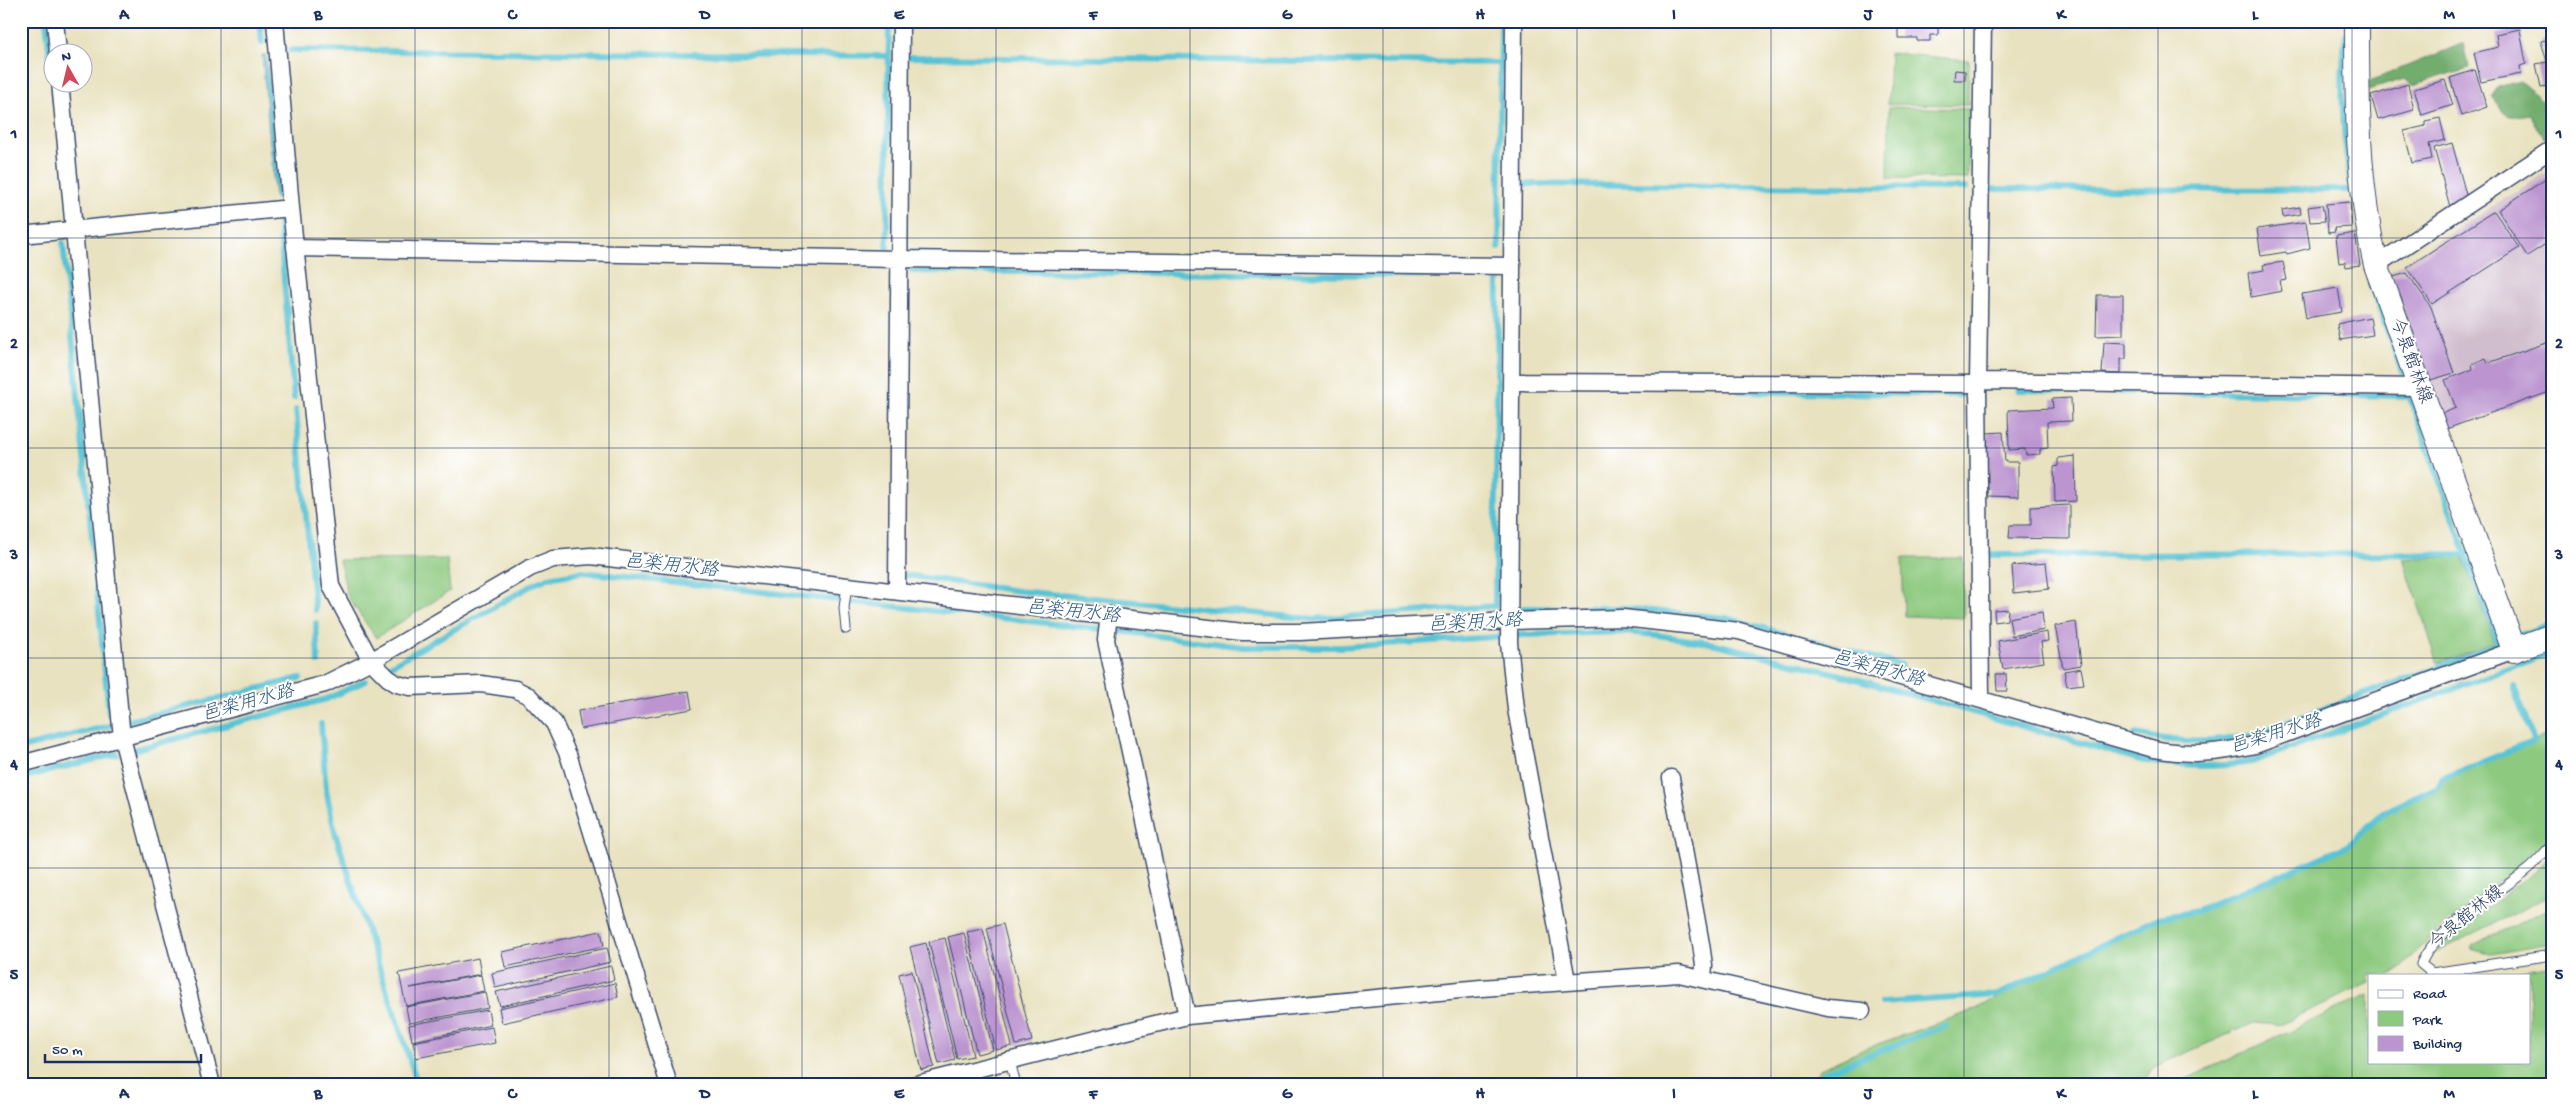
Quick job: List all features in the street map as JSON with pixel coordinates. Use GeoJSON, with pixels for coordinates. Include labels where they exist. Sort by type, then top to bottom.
{"type":"FeatureCollection","features":[{"type":"Feature","properties":{"kind":"main road","name":"今泉館林線"},"geometry":{"type":"LineString","coordinates":[[2357,21],[2360,161],[2368,229],[2376,265],[2514,650]]}},
{"type":"Feature","properties":{"kind":"main road"},"geometry":{"type":"LineString","coordinates":[[2514,650],[2552,636]]}},
{"type":"Feature","properties":{"kind":"street"},"geometry":{"type":"LineString","coordinates":[[55,21],[57,42]]}},
{"type":"Feature","properties":{"kind":"street"},"geometry":{"type":"LineString","coordinates":[[275,21],[291,208],[331,586],[371,661],[397,684],[410,687],[481,684],[515,689],[529,696],[554,723],[569,757],[669,1085]]}},
{"type":"Feature","properties":{"kind":"street"},"geometry":{"type":"LineString","coordinates":[[897,590],[901,21]]}},
{"type":"Feature","properties":{"kind":"street"},"geometry":{"type":"LineString","coordinates":[[1514,21],[1509,631],[1516,709],[1568,981]]}},
{"type":"Feature","properties":{"kind":"street"},"geometry":{"type":"LineString","coordinates":[[1982,21],[1978,383],[1982,698]]}},
{"type":"Feature","properties":{"kind":"street"},"geometry":{"type":"LineString","coordinates":[[61,92],[122,738],[212,1085]]}},
{"type":"Feature","properties":{"kind":"street"},"geometry":{"type":"LineString","coordinates":[[2376,265],[2552,149]]}},
{"type":"Feature","properties":{"kind":"street"},"geometry":{"type":"LineString","coordinates":[[21,235],[291,208]]}},
{"type":"Feature","properties":{"kind":"street"},"geometry":{"type":"LineString","coordinates":[[295,248],[899,259],[1512,266]]}},
{"type":"Feature","properties":{"kind":"street"},"geometry":{"type":"LineString","coordinates":[[1511,382],[1978,383],[2419,387]]}},
{"type":"Feature","properties":{"kind":"street"},"geometry":{"type":"LineString","coordinates":[[21,764],[325,684],[371,661],[530,568],[552,559],[569,557],[618,558],[847,589],[897,590],[1107,625],[1243,632],[1509,631],[1622,618],[1739,631],[1982,698],[2154,749],[2182,754],[2221,753],[2255,745],[2514,650]]}},
{"type":"Feature","properties":{"kind":"street"},"geometry":{"type":"LineString","coordinates":[[1107,625],[1187,1016]]}},
{"type":"Feature","properties":{"kind":"street"},"geometry":{"type":"LineString","coordinates":[[1671,778],[1701,944],[1704,965],[1703,978]]}},
{"type":"Feature","properties":{"kind":"street"},"geometry":{"type":"LineString","coordinates":[[913,1085],[1187,1016],[1568,981],[1679,974],[1828,1008],[1862,1011]]}},
{"type":"Feature","properties":{"kind":"lane"},"geometry":{"type":"LineString","coordinates":[[846,629],[845,605],[847,589]]}},
{"type":"Feature","properties":{"kind":"lane","name":"今泉館林線"},"geometry":{"type":"LineString","coordinates":[[2552,845],[2529,869],[2444,933],[2426,952],[2421,964],[2432,973],[2552,955]]}},
{"type":"Feature","properties":{"kind":"lane"},"geometry":{"type":"LineString","coordinates":[[1010,1060],[1016,1085]]}},
{"type":"Feature","properties":{"kind":"shaded area"},"geometry":{"type":"Polygon","coordinates":[[[2552,169],[2552,392],[2440,432],[2384,275],[2552,169]]]}},
{"type":"Feature","properties":{"kind":"green space"},"geometry":{"type":"Polygon","coordinates":[[[2464,43],[2469,68],[2413,85],[2404,79],[2369,90],[2365,83],[2464,43]]]}},
{"type":"Feature","properties":{"kind":"green space"},"geometry":{"type":"Polygon","coordinates":[[[1890,53],[1969,60],[1968,105],[1888,104],[1890,53]]]}},
{"type":"Feature","properties":{"kind":"green space"},"geometry":{"type":"Polygon","coordinates":[[[2520,81],[2552,109],[2552,136],[2543,138],[2529,114],[2510,116],[2503,112],[2492,96],[2498,87],[2520,81]]]}},
{"type":"Feature","properties":{"kind":"green space"},"geometry":{"type":"Polygon","coordinates":[[[1889,107],[1969,109],[1968,179],[1888,178],[1889,107]]]}},
{"type":"Feature","properties":{"kind":"green space"},"geometry":{"type":"Polygon","coordinates":[[[2463,556],[2495,643],[2438,663],[2403,559],[2463,556]]]}},
{"type":"Feature","properties":{"kind":"green space"},"geometry":{"type":"Polygon","coordinates":[[[1902,558],[1963,558],[1964,618],[1904,616],[1902,558]]]}},
{"type":"Feature","properties":{"kind":"green space"},"geometry":{"type":"Polygon","coordinates":[[[447,559],[450,591],[376,638],[348,597],[339,560],[447,559]]]}},
{"type":"Feature","properties":{"kind":"green space"},"geometry":{"type":"Polygon","coordinates":[[[2552,733],[2552,835],[2512,872],[2441,928],[2400,969],[2390,974],[2368,974],[2368,983],[2278,1025],[2254,1023],[2154,1067],[2143,1085],[1807,1085],[1820,1069],[1869,1047],[1969,1012],[2158,918],[2198,911],[2346,846],[2384,812],[2437,787],[2441,779],[2552,733]]]}},
{"type":"Feature","properties":{"kind":"green space"},"geometry":{"type":"Polygon","coordinates":[[[2552,855],[2552,895],[2438,951],[2438,948],[2452,936],[2552,855]]]}},
{"type":"Feature","properties":{"kind":"green space"},"geometry":{"type":"Polygon","coordinates":[[[2552,907],[2552,944],[2490,954],[2471,949],[2473,945],[2552,907]]]}},
{"type":"Feature","properties":{"kind":"green space"},"geometry":{"type":"Polygon","coordinates":[[[2552,965],[2552,1083],[2549,1085],[2173,1085],[2368,994],[2368,1064],[2530,1064],[2530,974],[2500,974],[2552,965]]]}},
{"type":"Feature","properties":{"kind":"water"},"geometry":{"type":"Polygon","coordinates":[[[262,55],[266,55],[281,198],[275,198],[262,55]]]}},
{"type":"Feature","properties":{"kind":"building"},"geometry":{"type":"Polygon","coordinates":[[[1898,21],[1938,21],[1938,35],[1930,35],[1930,41],[1917,41],[1917,38],[1898,38],[1898,21]]]}},
{"type":"Feature","properties":{"kind":"building"},"geometry":{"type":"Polygon","coordinates":[[[1943,21],[1971,21],[1971,24],[1943,25],[1943,21]]]}},
{"type":"Feature","properties":{"kind":"building"},"geometry":{"type":"Polygon","coordinates":[[[2520,29],[2526,64],[2520,66],[2521,74],[2481,82],[2474,53],[2498,47],[2496,34],[2520,29]]]}},
{"type":"Feature","properties":{"kind":"building"},"geometry":{"type":"Polygon","coordinates":[[[2552,39],[2552,85],[2541,87],[2536,64],[2547,62],[2541,41],[2552,39]]]}},
{"type":"Feature","properties":{"kind":"building"},"geometry":{"type":"Polygon","coordinates":[[[1955,70],[1965,71],[1965,80],[1954,80],[1955,70]]]}},
{"type":"Feature","properties":{"kind":"building"},"geometry":{"type":"Polygon","coordinates":[[[2475,70],[2487,107],[2461,116],[2450,78],[2475,70]]]}},
{"type":"Feature","properties":{"kind":"building"},"geometry":{"type":"Polygon","coordinates":[[[2445,80],[2453,105],[2422,115],[2414,89],[2445,80]]]}},
{"type":"Feature","properties":{"kind":"building"},"geometry":{"type":"Polygon","coordinates":[[[2408,84],[2414,110],[2378,120],[2371,96],[2408,84]]]}},
{"type":"Feature","properties":{"kind":"building"},"geometry":{"type":"Polygon","coordinates":[[[2440,118],[2445,140],[2429,144],[2432,159],[2412,163],[2404,131],[2425,126],[2425,121],[2440,118]]]}},
{"type":"Feature","properties":{"kind":"building"},"geometry":{"type":"Polygon","coordinates":[[[2452,143],[2467,198],[2450,207],[2434,148],[2452,143]]]}},
{"type":"Feature","properties":{"kind":"building"},"geometry":{"type":"Polygon","coordinates":[[[2552,175],[2552,240],[2527,256],[2498,210],[2552,175]]]}},
{"type":"Feature","properties":{"kind":"building"},"geometry":{"type":"Polygon","coordinates":[[[2350,202],[2352,227],[2334,228],[2335,232],[2328,233],[2326,204],[2350,202]]]}},
{"type":"Feature","properties":{"kind":"building"},"geometry":{"type":"Polygon","coordinates":[[[2322,205],[2325,221],[2310,222],[2308,207],[2322,205]]]}},
{"type":"Feature","properties":{"kind":"building"},"geometry":{"type":"Polygon","coordinates":[[[2300,207],[2301,214],[2283,217],[2282,210],[2300,207]]]}},
{"type":"Feature","properties":{"kind":"building"},"geometry":{"type":"Polygon","coordinates":[[[2494,211],[2519,248],[2432,304],[2407,267],[2494,211]]]}},
{"type":"Feature","properties":{"kind":"building"},"geometry":{"type":"Polygon","coordinates":[[[2306,222],[2310,248],[2287,254],[2286,252],[2261,256],[2257,229],[2306,222]]]}},
{"type":"Feature","properties":{"kind":"building"},"geometry":{"type":"Polygon","coordinates":[[[2355,233],[2360,265],[2346,267],[2345,262],[2339,263],[2336,236],[2355,233]]]}},
{"type":"Feature","properties":{"kind":"building"},"geometry":{"type":"Polygon","coordinates":[[[2283,262],[2287,280],[2280,281],[2282,291],[2251,297],[2248,273],[2264,270],[2263,265],[2283,262]]]}},
{"type":"Feature","properties":{"kind":"building"},"geometry":{"type":"Polygon","coordinates":[[[2407,273],[2431,307],[2454,373],[2427,381],[2393,277],[2407,273]]]}},
{"type":"Feature","properties":{"kind":"building"},"geometry":{"type":"Polygon","coordinates":[[[2338,288],[2342,312],[2306,318],[2302,294],[2338,288]]]}},
{"type":"Feature","properties":{"kind":"building"},"geometry":{"type":"Polygon","coordinates":[[[2097,295],[2123,295],[2123,335],[2096,336],[2097,295]]]}},
{"type":"Feature","properties":{"kind":"building"},"geometry":{"type":"Polygon","coordinates":[[[2370,317],[2373,335],[2340,340],[2337,324],[2370,317]]]}},
{"type":"Feature","properties":{"kind":"building"},"geometry":{"type":"Polygon","coordinates":[[[2552,341],[2552,391],[2446,429],[2441,414],[2456,408],[2445,380],[2473,369],[2472,364],[2486,358],[2488,363],[2552,341]]]}},
{"type":"Feature","properties":{"kind":"building"},"geometry":{"type":"Polygon","coordinates":[[[2104,342],[2126,343],[2126,359],[2121,359],[2121,374],[2102,373],[2104,342]]]}},
{"type":"Feature","properties":{"kind":"building"},"geometry":{"type":"Polygon","coordinates":[[[2071,398],[2072,421],[2047,422],[2048,448],[2040,449],[2040,454],[2026,455],[2025,449],[2009,450],[2008,410],[2053,408],[2052,399],[2071,398]]]}},
{"type":"Feature","properties":{"kind":"building"},"geometry":{"type":"Polygon","coordinates":[[[2003,432],[2005,462],[2018,462],[2018,497],[1988,496],[1988,488],[1985,488],[1987,433],[2003,432]]]}},
{"type":"Feature","properties":{"kind":"building"},"geometry":{"type":"Polygon","coordinates":[[[2075,456],[2076,501],[2055,502],[2054,467],[2058,466],[2058,458],[2075,456]]]}},
{"type":"Feature","properties":{"kind":"building"},"geometry":{"type":"Polygon","coordinates":[[[2070,505],[2070,539],[2009,538],[2010,525],[2031,525],[2031,507],[2070,505]]]}},
{"type":"Feature","properties":{"kind":"building"},"geometry":{"type":"Polygon","coordinates":[[[2046,563],[2049,589],[2014,593],[2012,566],[2046,563]]]}},
{"type":"Feature","properties":{"kind":"building"},"geometry":{"type":"Polygon","coordinates":[[[2008,609],[2007,620],[1995,622],[1994,610],[2008,609]]]}},
{"type":"Feature","properties":{"kind":"building"},"geometry":{"type":"Polygon","coordinates":[[[2042,612],[2044,630],[2012,636],[2009,618],[2042,612]]]}},
{"type":"Feature","properties":{"kind":"building"},"geometry":{"type":"Polygon","coordinates":[[[2076,622],[2081,665],[2063,668],[2055,626],[2076,622]]]}},
{"type":"Feature","properties":{"kind":"building"},"geometry":{"type":"Polygon","coordinates":[[[2047,632],[2048,641],[2041,642],[2044,662],[2003,669],[1998,641],[2047,632]]]}},
{"type":"Feature","properties":{"kind":"building"},"geometry":{"type":"Polygon","coordinates":[[[2081,668],[2084,684],[2067,686],[2064,671],[2081,668]]]}},
{"type":"Feature","properties":{"kind":"building"},"geometry":{"type":"Polygon","coordinates":[[[1996,674],[2006,674],[2007,691],[1997,691],[1996,674]]]}},
{"type":"Feature","properties":{"kind":"building"},"geometry":{"type":"Polygon","coordinates":[[[689,691],[692,709],[581,729],[578,711],[689,691]]]}},
{"type":"Feature","properties":{"kind":"building"},"geometry":{"type":"Polygon","coordinates":[[[1003,924],[1032,1041],[1016,1045],[987,928],[1003,924]]]}},
{"type":"Feature","properties":{"kind":"building"},"geometry":{"type":"Polygon","coordinates":[[[983,929],[1012,1046],[996,1050],[967,932],[983,929]]]}},
{"type":"Feature","properties":{"kind":"building"},"geometry":{"type":"Polygon","coordinates":[[[601,931],[604,946],[505,967],[502,952],[601,931]]]}},
{"type":"Feature","properties":{"kind":"building"},"geometry":{"type":"Polygon","coordinates":[[[964,933],[993,1050],[977,1054],[948,937],[964,933]]]}},
{"type":"Feature","properties":{"kind":"building"},"geometry":{"type":"Polygon","coordinates":[[[945,938],[973,1056],[957,1059],[929,942],[945,938]]]}},
{"type":"Feature","properties":{"kind":"building"},"geometry":{"type":"Polygon","coordinates":[[[926,943],[955,1060],[939,1064],[910,947],[926,943]]]}},
{"type":"Feature","properties":{"kind":"building"},"geometry":{"type":"Polygon","coordinates":[[[607,948],[611,962],[495,988],[492,973],[607,948]]]}},
{"type":"Feature","properties":{"kind":"building"},"geometry":{"type":"Polygon","coordinates":[[[478,958],[481,974],[410,988],[481,975],[484,991],[406,1006],[399,973],[478,958]]]}},
{"type":"Feature","properties":{"kind":"building"},"geometry":{"type":"Polygon","coordinates":[[[611,966],[614,980],[500,1006],[496,992],[611,966]]]}},
{"type":"Feature","properties":{"kind":"building"},"geometry":{"type":"Polygon","coordinates":[[[912,971],[934,1067],[921,1070],[899,974],[912,971]]]}},
{"type":"Feature","properties":{"kind":"building"},"geometry":{"type":"Polygon","coordinates":[[[615,983],[618,997],[502,1023],[499,1008],[615,983]]]}},
{"type":"Feature","properties":{"kind":"building"},"geometry":{"type":"Polygon","coordinates":[[[485,992],[488,1008],[409,1023],[406,1007],[485,992]]]}},
{"type":"Feature","properties":{"kind":"building"},"geometry":{"type":"Polygon","coordinates":[[[488,1010],[491,1025],[412,1041],[409,1025],[488,1010]]]}},
{"type":"Feature","properties":{"kind":"building"},"geometry":{"type":"Polygon","coordinates":[[[492,1027],[495,1043],[416,1058],[413,1042],[492,1027]]]}},
{"type":"Feature","properties":{"kind":"waterway"},"geometry":{"type":"LineString","coordinates":[[46,21],[48,42]]}},
{"type":"Feature","properties":{"kind":"waterway"},"geometry":{"type":"LineString","coordinates":[[260,21],[262,43]]}},
{"type":"Feature","properties":{"kind":"waterway"},"geometry":{"type":"LineString","coordinates":[[887,247],[889,21]]}},
{"type":"Feature","properties":{"kind":"waterway"},"geometry":{"type":"LineString","coordinates":[[1499,248],[1501,21]]}},
{"type":"Feature","properties":{"kind":"waterway"},"geometry":{"type":"LineString","coordinates":[[2346,34],[2342,90],[2351,185]]}},
{"type":"Feature","properties":{"kind":"waterway"},"geometry":{"type":"LineString","coordinates":[[290,50],[889,56]]}},
{"type":"Feature","properties":{"kind":"waterway"},"geometry":{"type":"LineString","coordinates":[[909,57],[1502,63]]}},
{"type":"Feature","properties":{"kind":"waterway"},"geometry":{"type":"LineString","coordinates":[[1526,184],[1966,188]]}},
{"type":"Feature","properties":{"kind":"waterway"},"geometry":{"type":"LineString","coordinates":[[1988,189],[2352,190]]}},
{"type":"Feature","properties":{"kind":"waterway"},"geometry":{"type":"LineString","coordinates":[[279,221],[294,398]]}},
{"type":"Feature","properties":{"kind":"waterway"},"geometry":{"type":"LineString","coordinates":[[63,243],[109,714]]}},
{"type":"Feature","properties":{"kind":"waterway"},"geometry":{"type":"LineString","coordinates":[[905,575],[1019,591],[1314,619],[1495,606],[1498,276],[912,271]]}},
{"type":"Feature","properties":{"kind":"waterway"},"geometry":{"type":"LineString","coordinates":[[2372,288],[2402,372]]}},
{"type":"Feature","properties":{"kind":"waterway"},"geometry":{"type":"LineString","coordinates":[[2018,390],[2409,396],[2499,645],[2255,734],[2239,738],[2181,741],[2135,734]]}},
{"type":"Feature","properties":{"kind":"waterway"},"geometry":{"type":"LineString","coordinates":[[1740,391],[1962,395]]}},
{"type":"Feature","properties":{"kind":"waterway"},"geometry":{"type":"LineString","coordinates":[[296,410],[315,610]]}},
{"type":"Feature","properties":{"kind":"waterway"},"geometry":{"type":"LineString","coordinates":[[1986,555],[2466,554]]}},
{"type":"Feature","properties":{"kind":"waterway","name":"邑楽用水路"},"geometry":{"type":"LineString","coordinates":[[390,666],[536,583],[548,578],[582,572],[1119,631],[1244,647],[1341,647],[1524,635],[1624,632],[1657,635],[1716,644],[1842,675],[2145,761],[2198,766],[2252,762],[2552,653]]}},
{"type":"Feature","properties":{"kind":"waterway"},"geometry":{"type":"LineString","coordinates":[[1523,608],[1621,608],[1726,618],[1901,665]]}},
{"type":"Feature","properties":{"kind":"waterway"},"geometry":{"type":"LineString","coordinates":[[316,623],[318,662]]}},
{"type":"Feature","properties":{"kind":"waterway"},"geometry":{"type":"LineString","coordinates":[[2520,635],[2552,623]]}},
{"type":"Feature","properties":{"kind":"waterway"},"geometry":{"type":"LineString","coordinates":[[21,748],[300,678]]}},
{"type":"Feature","properties":{"kind":"waterway","name":"邑楽用水路"},"geometry":{"type":"LineString","coordinates":[[136,749],[327,699],[365,681]]}},
{"type":"Feature","properties":{"kind":"waterway"},"geometry":{"type":"LineString","coordinates":[[1881,1003],[1998,995],[2158,918],[2198,911],[2347,846],[2384,812],[2438,787],[2441,779],[2534,741],[2514,687]]}},
{"type":"Feature","properties":{"kind":"waterway"},"geometry":{"type":"LineString","coordinates":[[321,724],[326,789],[335,833],[418,1085]]}},
{"type":"Feature","properties":{"kind":"waterway","name":"邑楽用水路"},"geometry":{"type":"LineString","coordinates":[[21,778],[116,754]]}},
{"type":"Feature","properties":{"kind":"waterway"},"geometry":{"type":"LineString","coordinates":[[1804,1085],[1829,1071],[1945,1026]]}}]}
